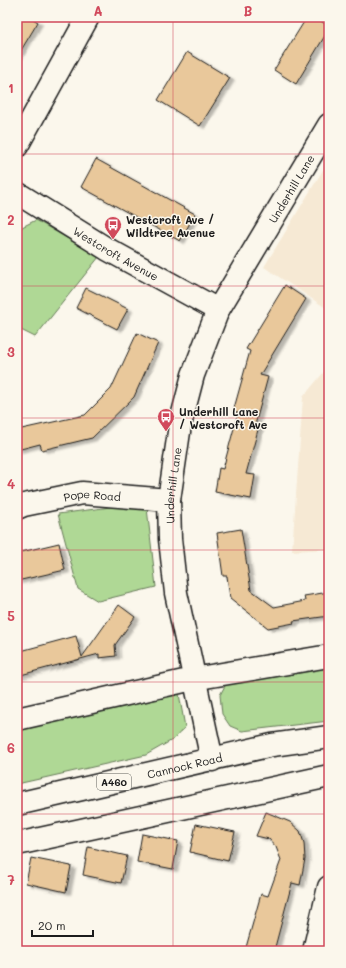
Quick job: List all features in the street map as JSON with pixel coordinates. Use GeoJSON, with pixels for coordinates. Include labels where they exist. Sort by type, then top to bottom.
{"type":"FeatureCollection","features":[{"type":"Feature","properties":{"kind":"main road"},"geometry":{"type":"LineString","coordinates":[[17,146],[88,17]]}},
{"type":"Feature","properties":{"kind":"main road","name":"Underhill Lane"},"geometry":{"type":"LineString","coordinates":[[212,760],[193,679],[176,593],[170,539],[169,500],[180,425],[193,375],[218,310],[329,125]]}},
{"type":"Feature","properties":{"kind":"main road","name":"Westcroft Avenue"},"geometry":{"type":"LineString","coordinates":[[20,200],[218,310]]}},
{"type":"Feature","properties":{"kind":"main road","name":"Pope Road"},"geometry":{"type":"LineString","coordinates":[[17,508],[24,505],[82,493],[169,500]]}},
{"type":"Feature","properties":{"kind":"main road"},"geometry":{"type":"LineString","coordinates":[[17,719],[193,679],[329,656]]}},
{"type":"Feature","properties":{"kind":"main road","name":"Cannock Road"},"geometry":{"type":"LineString","coordinates":[[17,804],[272,745],[329,737]]}},
{"type":"Feature","properties":{"kind":"main road"},"geometry":{"type":"LineString","coordinates":[[17,844],[329,776]]}},
{"type":"Feature","properties":{"kind":"main road"},"geometry":{"type":"LineString","coordinates":[[314,951],[329,887]]}},
{"type":"Feature","properties":{"kind":"shaded area"},"geometry":{"type":"Polygon","coordinates":[[[329,160],[329,310],[264,267],[329,160]]]}},
{"type":"Feature","properties":{"kind":"shaded area"},"geometry":{"type":"Polygon","coordinates":[[[329,366],[329,549],[292,551],[303,397],[329,366]]]}},
{"type":"Feature","properties":{"kind":"green space"},"geometry":{"type":"Polygon","coordinates":[[[36,220],[99,257],[35,337],[17,328],[17,235],[22,227],[36,220]]]}},
{"type":"Feature","properties":{"kind":"green space"},"geometry":{"type":"Polygon","coordinates":[[[133,504],[147,508],[156,587],[98,601],[78,589],[58,514],[133,504]]]}},
{"type":"Feature","properties":{"kind":"green space"},"geometry":{"type":"Polygon","coordinates":[[[329,663],[329,721],[242,731],[230,726],[222,714],[220,695],[227,682],[329,663]]]}},
{"type":"Feature","properties":{"kind":"green space"},"geometry":{"type":"Polygon","coordinates":[[[167,694],[179,694],[185,727],[174,739],[146,755],[17,784],[17,731],[167,694]]]}},
{"type":"Feature","properties":{"kind":"building"},"geometry":{"type":"Polygon","coordinates":[[[17,17],[30,17],[38,22],[17,57],[17,17]]]}},
{"type":"Feature","properties":{"kind":"building"},"geometry":{"type":"Polygon","coordinates":[[[307,17],[314,17],[329,26],[329,29],[296,84],[274,70],[307,17]]]}},
{"type":"Feature","properties":{"kind":"building"},"geometry":{"type":"Polygon","coordinates":[[[187,52],[230,78],[200,126],[158,100],[187,52]]]}},
{"type":"Feature","properties":{"kind":"building"},"geometry":{"type":"Polygon","coordinates":[[[96,159],[195,214],[180,241],[81,187],[96,159]]]}},
{"type":"Feature","properties":{"kind":"building"},"geometry":{"type":"Polygon","coordinates":[[[285,285],[306,299],[260,375],[268,377],[255,425],[259,426],[246,474],[255,475],[251,499],[215,492],[219,468],[223,469],[238,413],[233,412],[250,351],[246,349],[285,285]]]}},
{"type":"Feature","properties":{"kind":"building"},"geometry":{"type":"Polygon","coordinates":[[[86,288],[128,309],[117,329],[76,308],[86,288]]]}},
{"type":"Feature","properties":{"kind":"building"},"geometry":{"type":"Polygon","coordinates":[[[137,333],[158,343],[134,397],[92,438],[42,450],[40,444],[17,450],[17,430],[85,415],[111,389],[137,333]]]}},
{"type":"Feature","properties":{"kind":"building"},"geometry":{"type":"Polygon","coordinates":[[[241,529],[251,590],[274,607],[305,601],[304,596],[329,592],[329,616],[293,621],[294,623],[268,628],[230,598],[227,576],[223,576],[217,533],[241,529]]]}},
{"type":"Feature","properties":{"kind":"building"},"geometry":{"type":"Polygon","coordinates":[[[59,543],[65,570],[17,581],[17,553],[59,543]]]}},
{"type":"Feature","properties":{"kind":"building"},"geometry":{"type":"Polygon","coordinates":[[[119,605],[135,617],[115,645],[116,656],[99,658],[99,654],[17,676],[17,652],[76,636],[82,657],[119,605]]]}},
{"type":"Feature","properties":{"kind":"building"},"geometry":{"type":"Polygon","coordinates":[[[266,812],[290,822],[300,831],[304,843],[305,859],[300,885],[292,883],[274,951],[245,951],[261,894],[268,896],[281,860],[276,847],[269,839],[256,836],[266,812]]]}},
{"type":"Feature","properties":{"kind":"building"},"geometry":{"type":"Polygon","coordinates":[[[196,824],[235,832],[228,861],[190,852],[196,824]]]}},
{"type":"Feature","properties":{"kind":"building"},"geometry":{"type":"Polygon","coordinates":[[[142,834],[178,841],[173,869],[137,862],[142,834]]]}},
{"type":"Feature","properties":{"kind":"building"},"geometry":{"type":"Polygon","coordinates":[[[88,847],[127,856],[121,883],[83,875],[88,847]]]}},
{"type":"Feature","properties":{"kind":"building"},"geometry":{"type":"Polygon","coordinates":[[[31,858],[71,866],[66,892],[26,883],[31,858]]]}},
{"type":"Feature","properties":{"kind":"place","name":"Westcroft Ave / Wildtree Avenue"},"geometry":{"type":"Point","coordinates":[113,240]}},
{"type":"Feature","properties":{"kind":"place","name":"Underhill Lane / Westcroft Ave"},"geometry":{"type":"Point","coordinates":[166,432]}}]}
